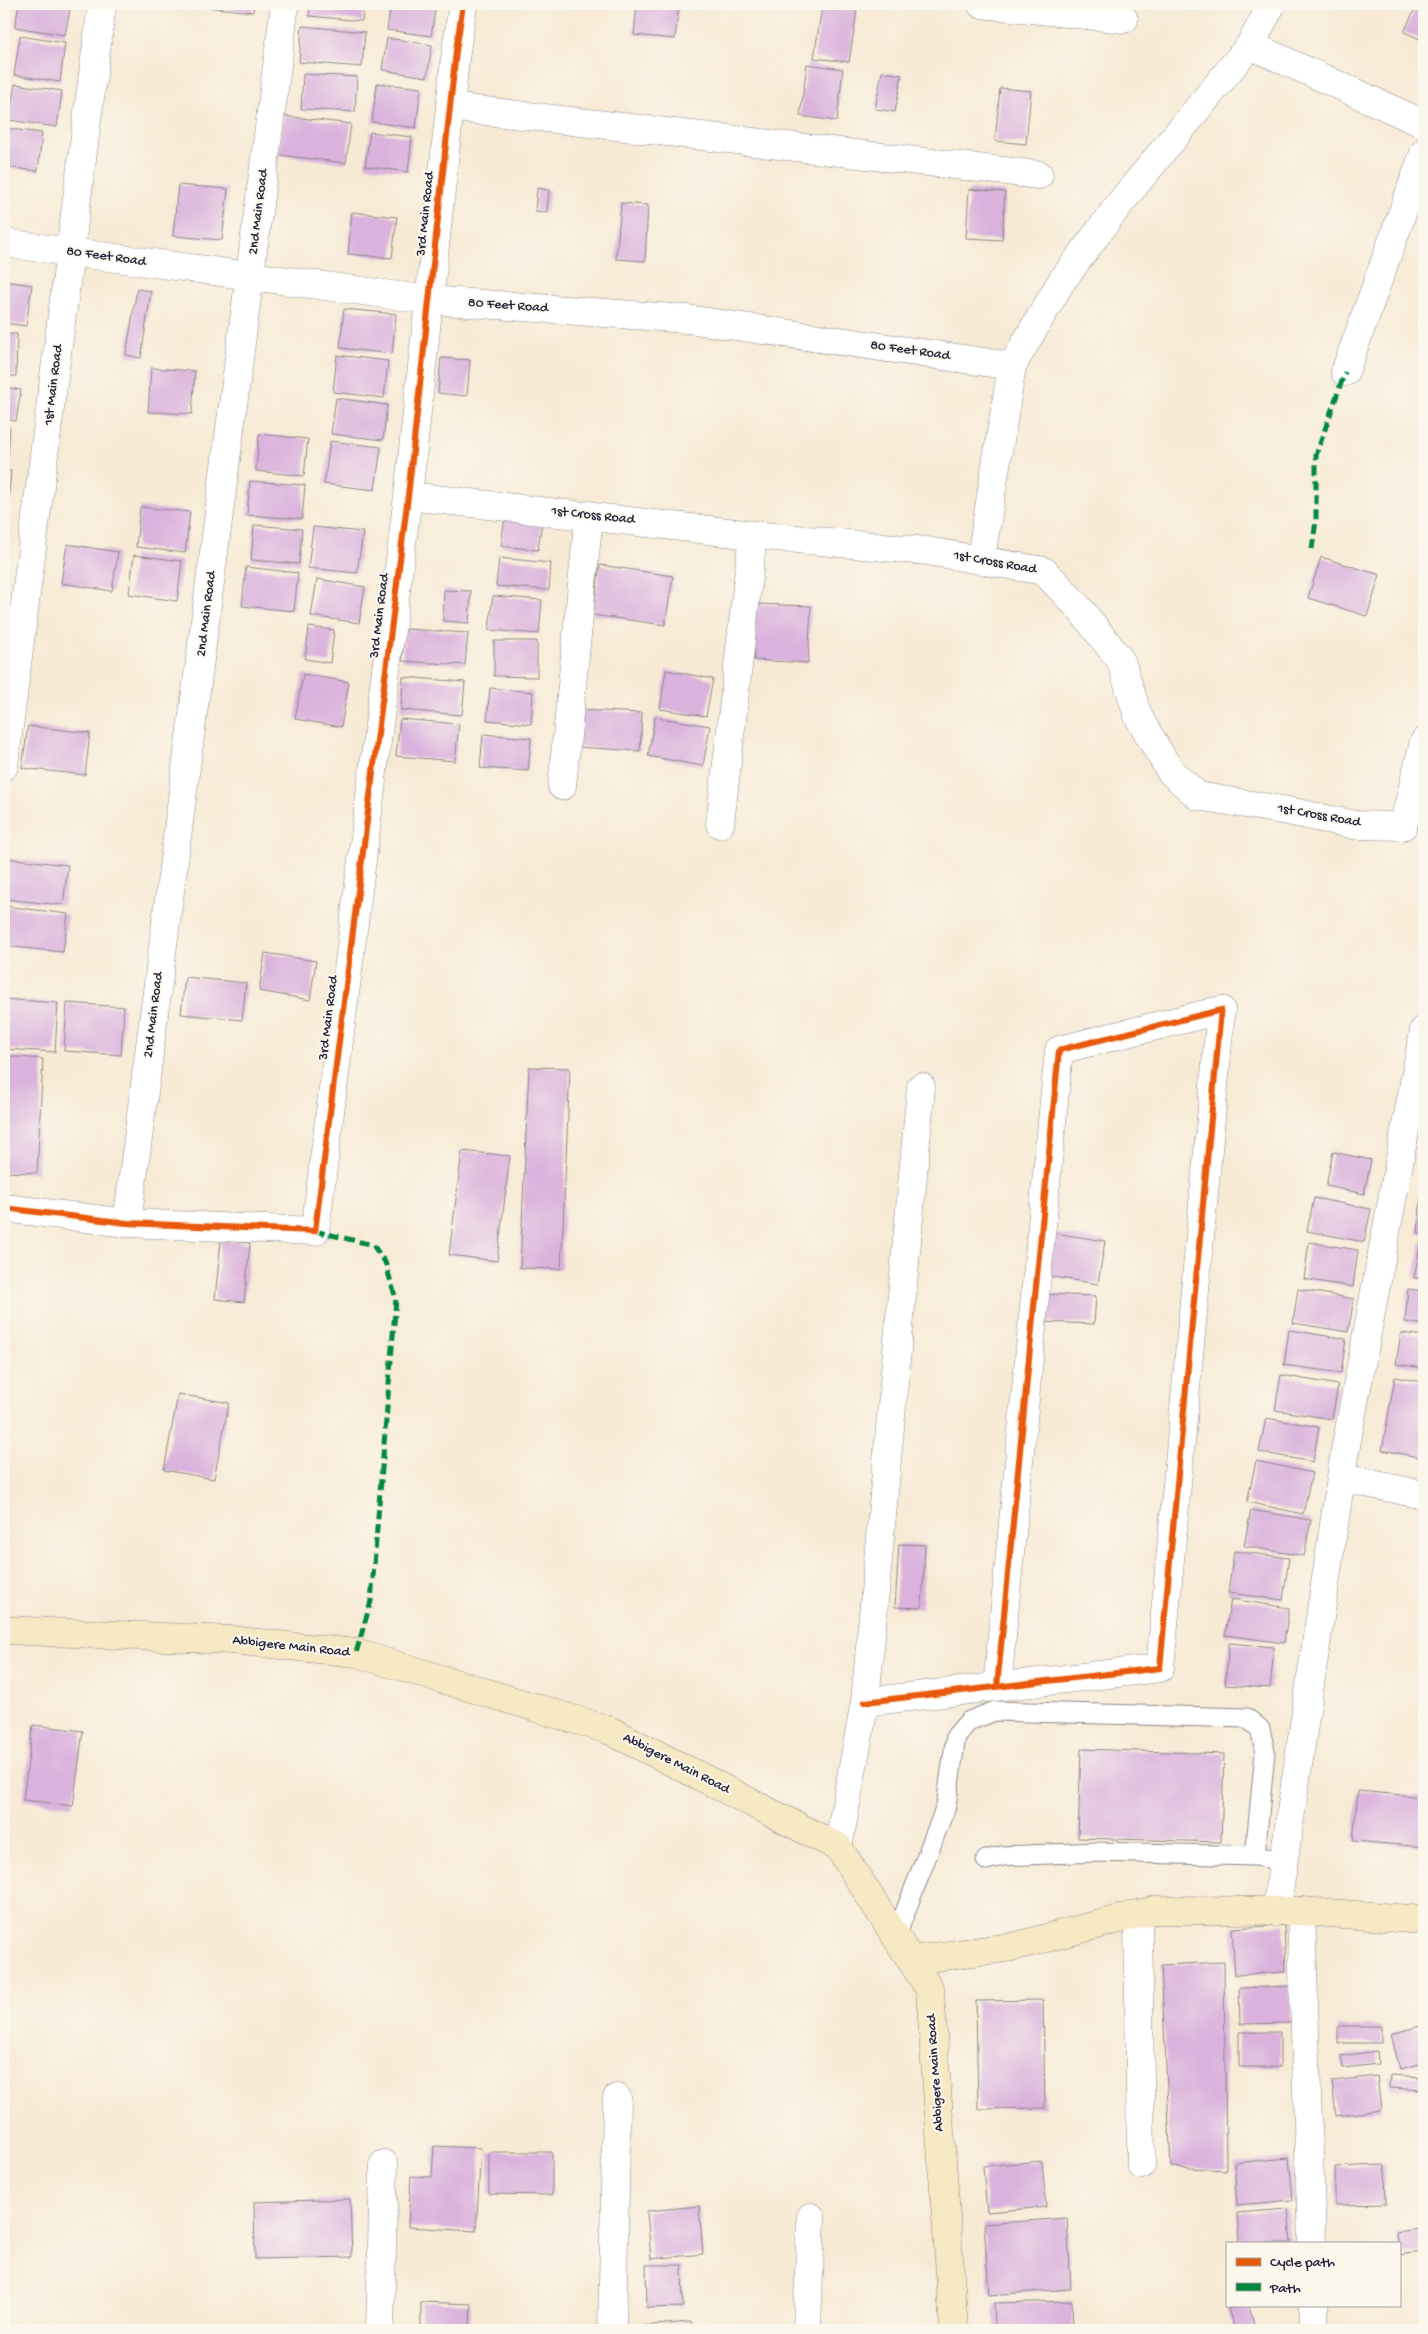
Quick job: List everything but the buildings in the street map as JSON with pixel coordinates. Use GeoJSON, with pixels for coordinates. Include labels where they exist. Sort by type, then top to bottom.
{"type":"FeatureCollection","features":[{"type":"Feature","properties":{"kind":"main road","name":"Abbigere Main Road"},"geometry":{"type":"LineString","coordinates":[[4,1630],[231,1640],[356,1653],[609,1730],[838,1847],[930,1990],[954,2330]]}},
{"type":"Feature","properties":{"kind":"main road"},"geometry":{"type":"LineString","coordinates":[[911,1960],[1012,1947],[1154,1910],[1289,1912],[1424,1920]]}},
{"type":"Feature","properties":{"kind":"street","name":"1st Main Road"},"geometry":{"type":"LineString","coordinates":[[4,766],[102,4]]}},
{"type":"Feature","properties":{"kind":"street","name":"2nd Main Road"},"geometry":{"type":"LineString","coordinates":[[127,1223],[285,4]]}},
{"type":"Feature","properties":{"kind":"street","name":"3rd Main Road"},"geometry":{"type":"LineString","coordinates":[[127,1223],[316,1231],[408,496],[463,4]]}},
{"type":"Feature","properties":{"kind":"street"},"geometry":{"type":"LineString","coordinates":[[981,4],[1124,19]]}},
{"type":"Feature","properties":{"kind":"street"},"geometry":{"type":"LineString","coordinates":[[983,545],[1012,366],[1061,282],[1121,202],[1250,44],[1272,4]]}},
{"type":"Feature","properties":{"kind":"street"},"geometry":{"type":"LineString","coordinates":[[1250,44],[1424,124]]}},
{"type":"Feature","properties":{"kind":"street"},"geometry":{"type":"LineString","coordinates":[[450,107],[1039,175]]}},
{"type":"Feature","properties":{"kind":"street"},"geometry":{"type":"LineString","coordinates":[[1344,372],[1424,153]]}},
{"type":"Feature","properties":{"kind":"street","name":"80 Feet Road"},"geometry":{"type":"LineString","coordinates":[[4,243],[429,300],[687,319],[1012,366]]}},
{"type":"Feature","properties":{"kind":"street","name":"1st Cross Road"},"geometry":{"type":"LineString","coordinates":[[408,496],[753,535],[927,551],[1044,571],[1080,609],[1121,661],[1138,716],[1170,770],[1198,796],[1288,811],[1355,825],[1402,826],[1424,742]]}},
{"type":"Feature","properties":{"kind":"street"},"geometry":{"type":"LineString","coordinates":[[562,786],[589,515]]}},
{"type":"Feature","properties":{"kind":"street"},"geometry":{"type":"LineString","coordinates":[[720,824],[753,535]]}},
{"type":"Feature","properties":{"kind":"street"},"geometry":{"type":"LineString","coordinates":[[865,1702],[997,1687],[1160,1668],[1221,1010],[1059,1050],[997,1687]]}},
{"type":"Feature","properties":{"kind":"street"},"geometry":{"type":"LineString","coordinates":[[1312,2242],[1284,1861],[1343,1478],[1345,1451],[1424,1030]]}},
{"type":"Feature","properties":{"kind":"street"},"geometry":{"type":"LineString","coordinates":[[838,1847],[865,1702],[920,1087]]}},
{"type":"Feature","properties":{"kind":"street"},"geometry":{"type":"LineString","coordinates":[[4,1208],[127,1223]]}},
{"type":"Feature","properties":{"kind":"street"},"geometry":{"type":"LineString","coordinates":[[1343,1478],[1424,1495]]}},
{"type":"Feature","properties":{"kind":"street"},"geometry":{"type":"LineString","coordinates":[[1138,1914],[1141,2165]]}},
{"type":"Feature","properties":{"kind":"street"},"geometry":{"type":"LineString","coordinates":[[612,2330],[617,2098]]}},
{"type":"Feature","properties":{"kind":"street"},"geometry":{"type":"LineString","coordinates":[[380,2330],[384,2164]]}},
{"type":"Feature","properties":{"kind":"street"},"geometry":{"type":"LineString","coordinates":[[807,2330],[811,2217]]}},
{"type":"Feature","properties":{"kind":"street"},"geometry":{"type":"LineString","coordinates":[[1314,2306],[1314,2330]]}},
{"type":"Feature","properties":{"kind":"lane"},"geometry":{"type":"LineString","coordinates":[[896,1936],[946,1806],[956,1736],[969,1721],[996,1711],[1247,1718],[1260,1728],[1265,1752],[1255,1856]]}},
{"type":"Feature","properties":{"kind":"lane"},"geometry":{"type":"LineString","coordinates":[[986,1860],[1002,1856],[1096,1852],[1255,1856],[1284,1861]]}},
{"type":"Feature","properties":{"kind":"marked path"},"geometry":{"type":"LineString","coordinates":[[1312,549],[1316,521],[1316,455],[1345,372]]}},
{"type":"Feature","properties":{"kind":"marked path"},"geometry":{"type":"LineString","coordinates":[[315,1231],[373,1245],[385,1262],[396,1299],[371,1601],[356,1653]]}},
{"type":"Feature","properties":{"kind":"cycle path"},"geometry":{"type":"LineString","coordinates":[[4,1208],[127,1223],[315,1231],[408,496],[456,51],[463,4]]}},
{"type":"Feature","properties":{"kind":"cycle path"},"geometry":{"type":"LineString","coordinates":[[865,1702],[1160,1668],[1221,1010],[1059,1050],[997,1687]]}}]}
